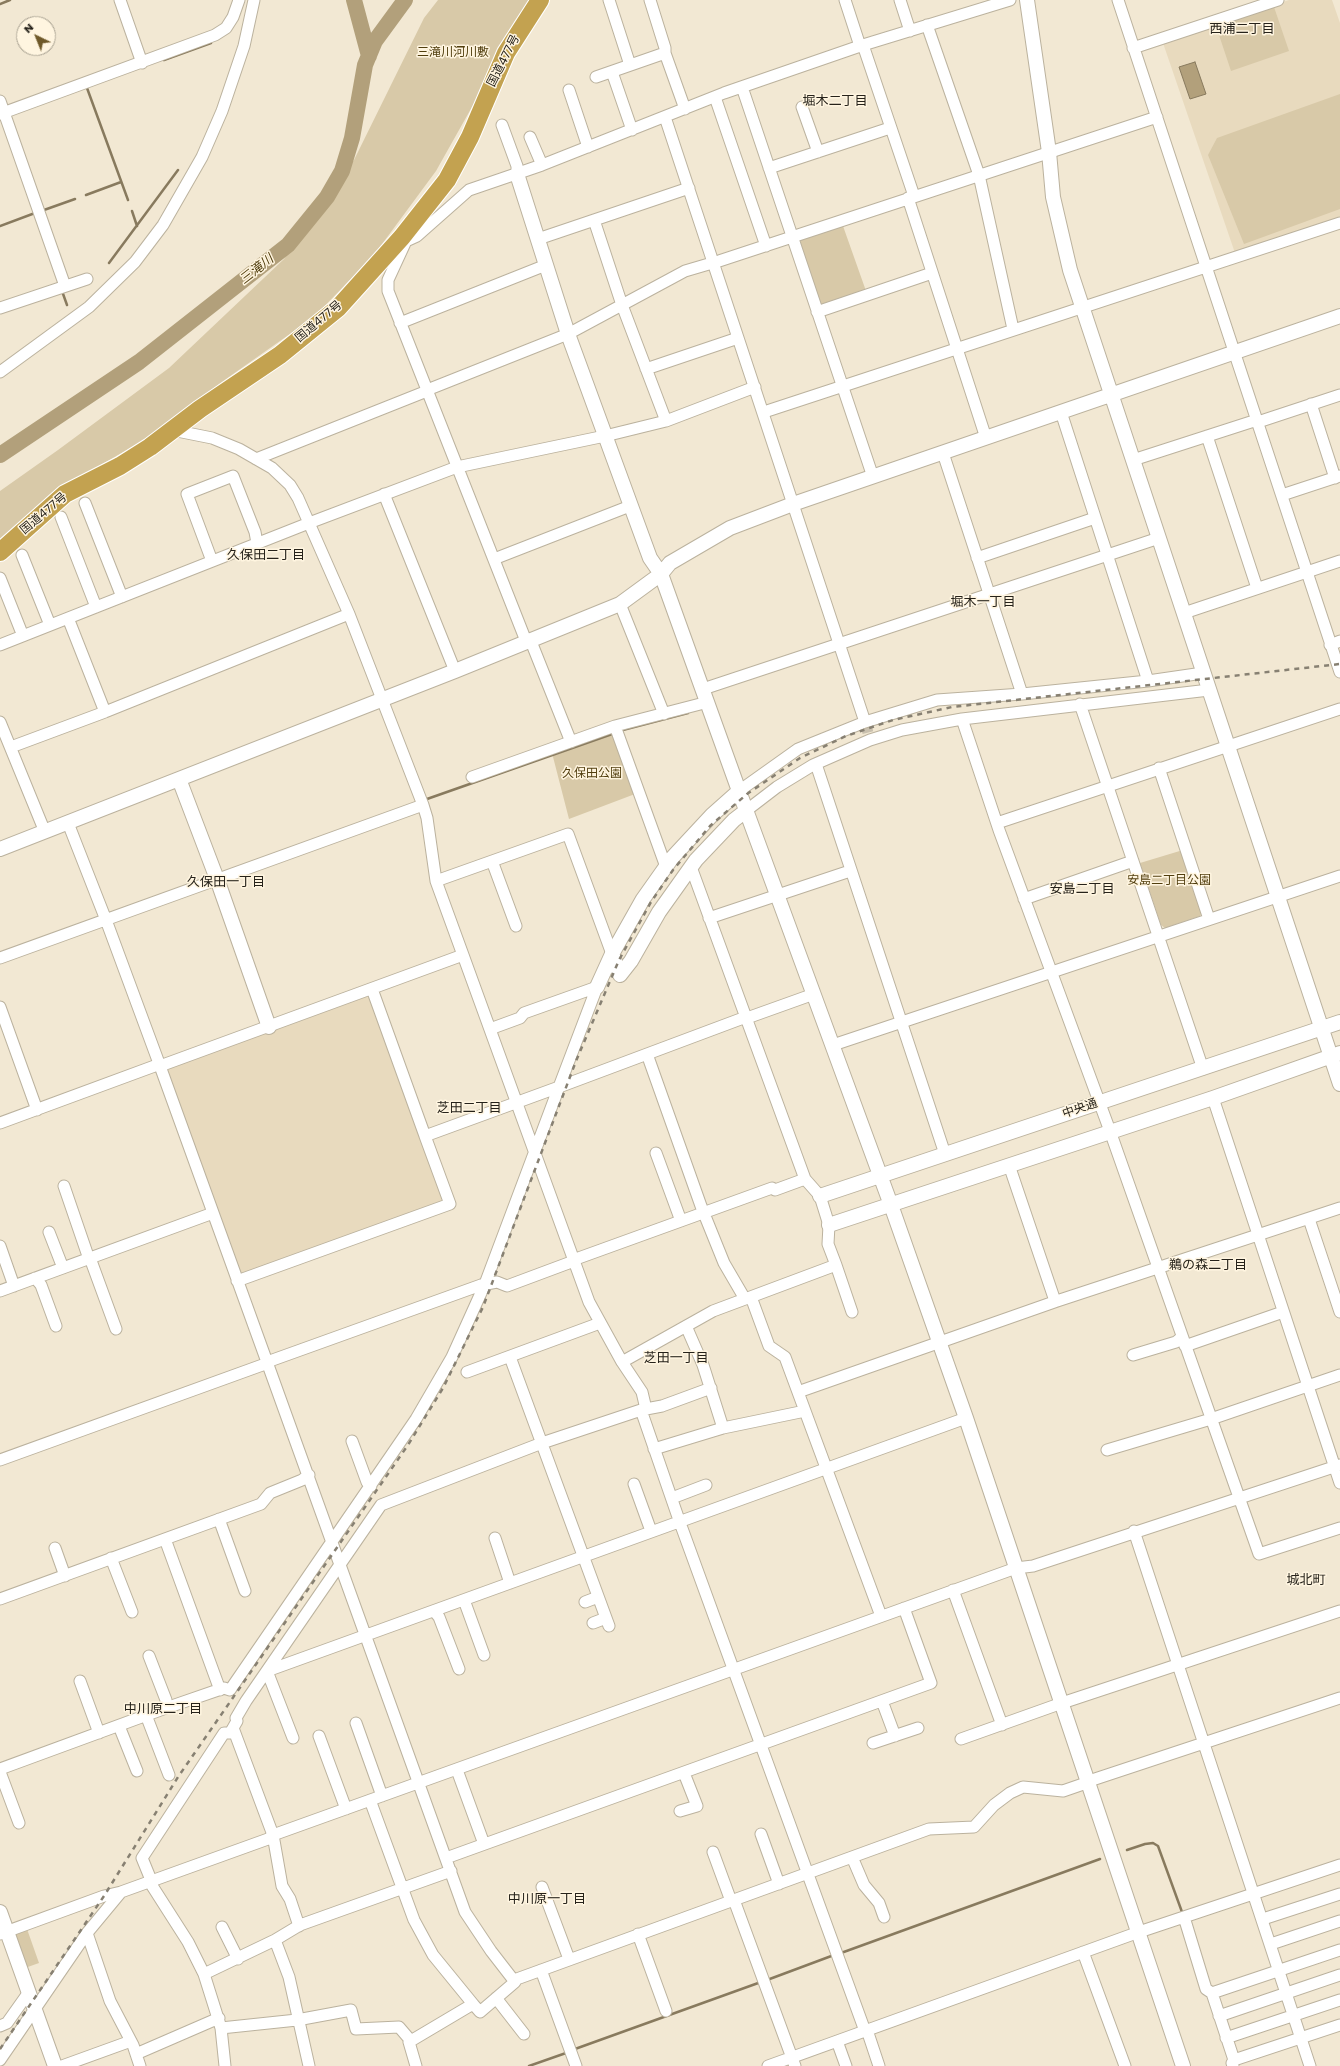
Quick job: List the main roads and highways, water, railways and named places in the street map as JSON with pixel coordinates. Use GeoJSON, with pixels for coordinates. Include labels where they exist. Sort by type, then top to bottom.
{"type":"FeatureCollection","features":[{"type":"Feature","properties":{"kind":"highway","name":"国道477号"},"geometry":{"type":"LineString","coordinates":[[0,552],[65,494],[132,459],[280,355],[338,308],[404,239],[447,180],[470,137],[506,53],[540,0]]}},
{"type":"Feature","properties":{"kind":"waterway"},"geometry":{"type":"LineString","coordinates":[[0,4],[10,0]]}},
{"type":"Feature","properties":{"kind":"waterway"},"geometry":{"type":"LineString","coordinates":[[354,0],[369,56]]}},
{"type":"Feature","properties":{"kind":"waterway","name":"三滝川"},"geometry":{"type":"LineString","coordinates":[[0,455],[139,362],[288,245],[327,197],[342,171],[352,138],[365,65],[375,41],[405,0]]}},
{"type":"Feature","properties":{"kind":"waterway"},"geometry":{"type":"LineString","coordinates":[[164,60],[211,43]]}},
{"type":"Feature","properties":{"kind":"waterway"},"geometry":{"type":"LineString","coordinates":[[87,88],[128,200]]}},
{"type":"Feature","properties":{"kind":"waterway"},"geometry":{"type":"LineString","coordinates":[[109,263],[178,170]]}},
{"type":"Feature","properties":{"kind":"waterway"},"geometry":{"type":"LineString","coordinates":[[86,195],[121,182]]}},
{"type":"Feature","properties":{"kind":"waterway"},"geometry":{"type":"LineString","coordinates":[[44,210],[75,199]]}},
{"type":"Feature","properties":{"kind":"waterway"},"geometry":{"type":"LineString","coordinates":[[132,211],[137,226]]}},
{"type":"Feature","properties":{"kind":"waterway"},"geometry":{"type":"LineString","coordinates":[[0,226],[35,213]]}},
{"type":"Feature","properties":{"kind":"waterway"},"geometry":{"type":"LineString","coordinates":[[62,291],[67,305]]}},
{"type":"Feature","properties":{"kind":"waterway"},"geometry":{"type":"LineString","coordinates":[[619,731],[688,713]]}},
{"type":"Feature","properties":{"kind":"waterway"},"geometry":{"type":"LineString","coordinates":[[427,799],[615,733]]}},
{"type":"Feature","properties":{"kind":"waterway"},"geometry":{"type":"LineString","coordinates":[[1127,1850],[1145,1844],[1153,1843],[1158,1846],[1182,1912]]}},
{"type":"Feature","properties":{"kind":"waterway"},"geometry":{"type":"LineString","coordinates":[[841,1953],[1100,1859]]}},
{"type":"Feature","properties":{"kind":"waterway"},"geometry":{"type":"LineString","coordinates":[[767,1980],[834,1955]]}},
{"type":"Feature","properties":{"kind":"waterway"},"geometry":{"type":"LineString","coordinates":[[575,2049],[761,1982]]}},
{"type":"Feature","properties":{"kind":"waterway"},"geometry":{"type":"LineString","coordinates":[[529,2066],[566,2053]]}},
{"type":"Feature","properties":{"kind":"tunnel"},"geometry":{"type":"LineString","coordinates":[[865,722],[870,740]]}},
{"type":"Feature","properties":{"kind":"railway"},"geometry":{"type":"LineString","coordinates":[[0,2049],[104,1896],[178,1777],[408,1445],[443,1388],[483,1307],[576,1061],[619,960],[651,902],[673,870],[710,826],[747,794],[800,758],[846,736],[893,720],[952,707],[1340,664]]}},
{"type":"Feature","properties":{"kind":"district","name":"西浦二丁目"},"geometry":{"type":"Point","coordinates":[1242,30]}},
{"type":"Feature","properties":{"kind":"district","name":"堀木二丁目"},"geometry":{"type":"Point","coordinates":[835,102]}},
{"type":"Feature","properties":{"kind":"district","name":"久保田二丁目"},"geometry":{"type":"Point","coordinates":[266,556]}},
{"type":"Feature","properties":{"kind":"district","name":"堀木一丁目"},"geometry":{"type":"Point","coordinates":[983,603]}},
{"type":"Feature","properties":{"kind":"district","name":"久保田一丁目"},"geometry":{"type":"Point","coordinates":[226,883]}},
{"type":"Feature","properties":{"kind":"district","name":"安島二丁目"},"geometry":{"type":"Point","coordinates":[1082,890]}},
{"type":"Feature","properties":{"kind":"district","name":"芝田二丁目"},"geometry":{"type":"Point","coordinates":[469,1109]}},
{"type":"Feature","properties":{"kind":"district","name":"鵜の森二丁目"},"geometry":{"type":"Point","coordinates":[1208,1266]}},
{"type":"Feature","properties":{"kind":"district","name":"芝田一丁目"},"geometry":{"type":"Point","coordinates":[676,1359]}},
{"type":"Feature","properties":{"kind":"district","name":"城北町"},"geometry":{"type":"Point","coordinates":[1306,1581]}},
{"type":"Feature","properties":{"kind":"district","name":"中川原二丁目"},"geometry":{"type":"Point","coordinates":[163,1710]}},
{"type":"Feature","properties":{"kind":"district","name":"中川原一丁目"},"geometry":{"type":"Point","coordinates":[547,1900]}},
{"type":"Feature","properties":{"kind":"park label","name":"三滝川河川敷"},"geometry":{"type":"Point","coordinates":[453,53]}},
{"type":"Feature","properties":{"kind":"park label","name":"久保田公園"},"geometry":{"type":"Point","coordinates":[592,774]}},
{"type":"Feature","properties":{"kind":"park label","name":"安島二丁目公園"},"geometry":{"type":"Point","coordinates":[1169,881]}}]}
